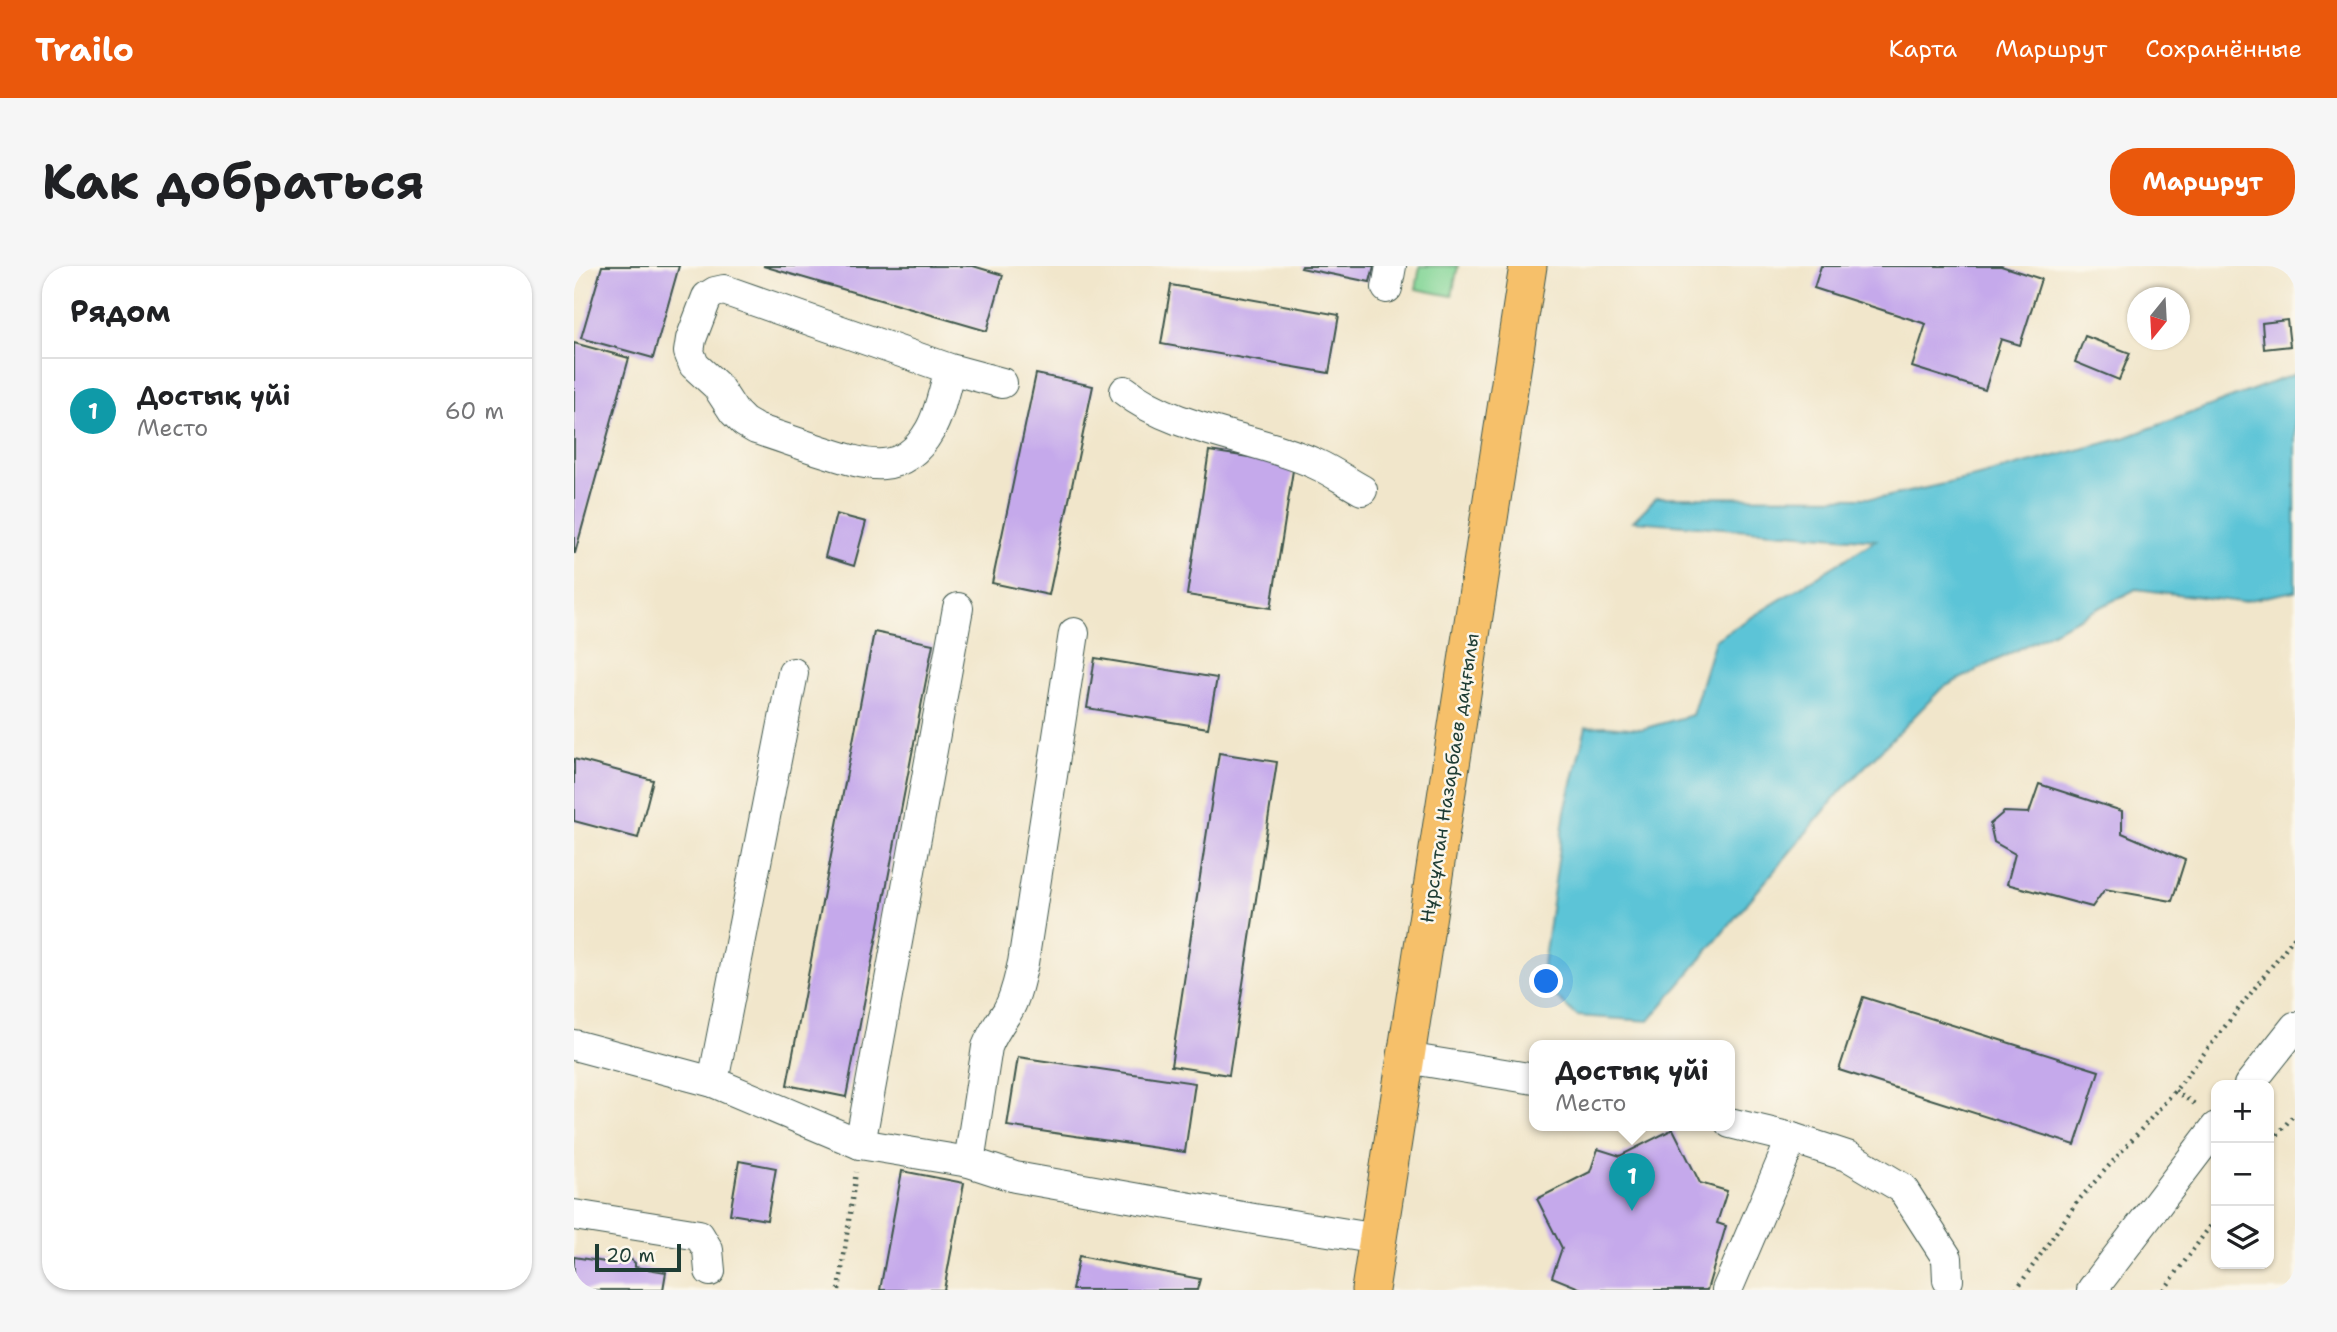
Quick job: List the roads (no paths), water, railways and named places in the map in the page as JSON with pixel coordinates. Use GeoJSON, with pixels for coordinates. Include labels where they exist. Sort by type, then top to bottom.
{"type":"FeatureCollection","features":[{"type":"Feature","properties":{"kind":"main road","name":"Нұрсұлтан Назарбаев даңғылы"},"geometry":{"type":"LineString","coordinates":[[1370,1290],[1528,266]]}},
{"type":"Feature","properties":{"kind":"street"},"geometry":{"type":"LineString","coordinates":[[950,369],[931,429],[920,444],[906,458],[887,464],[864,465],[756,429],[744,422],[717,386],[694,365],[689,352],[691,339],[707,298],[724,290],[950,369],[1002,383]]}},
{"type":"Feature","properties":{"kind":"street"},"geometry":{"type":"LineString","coordinates":[[1125,391],[1140,403],[1172,418],[1316,464],[1363,490]]}},
{"type":"Feature","properties":{"kind":"street"},"geometry":{"type":"LineString","coordinates":[[860,1144],[958,608]]}},
{"type":"Feature","properties":{"kind":"street"},"geometry":{"type":"LineString","coordinates":[[969,1162],[987,1047],[1012,1000],[1023,963],[1074,633]]}},
{"type":"Feature","properties":{"kind":"street"},"geometry":{"type":"LineString","coordinates":[[713,1082],[793,673]]}},
{"type":"Feature","properties":{"kind":"street"},"geometry":{"type":"LineString","coordinates":[[2253,1080],[2295,1027]]}},
{"type":"Feature","properties":{"kind":"street"},"geometry":{"type":"LineString","coordinates":[[574,1045],[713,1082],[860,1144],[969,1162],[1015,1177],[1378,1239]]}},
{"type":"Feature","properties":{"kind":"street"},"geometry":{"type":"LineString","coordinates":[[1406,1058],[1529,1078]]}},
{"type":"Feature","properties":{"kind":"street"},"geometry":{"type":"LineString","coordinates":[[1735,1125],[1792,1138],[1850,1157],[1902,1188],[1947,1258],[1948,1280]]}},
{"type":"Feature","properties":{"kind":"street"},"geometry":{"type":"LineString","coordinates":[[2092,1290],[2211,1134]]}},
{"type":"Feature","properties":{"kind":"street"},"geometry":{"type":"LineString","coordinates":[[1727,1290],[1792,1138]]}},
{"type":"Feature","properties":{"kind":"street"},"geometry":{"type":"LineString","coordinates":[[574,1215],[699,1235],[708,1250],[709,1271]]}},
{"type":"Feature","properties":{"kind":"water"},"geometry":{"type":"Polygon","coordinates":[[[2295,374],[2295,591],[2240,602],[2136,589],[1942,688],[1840,792],[1649,1021],[1577,1016],[1555,996],[1543,965],[1565,811],[1586,727],[1642,729],[1692,715],[1715,640],[1876,540],[1633,521],[1657,497],[1881,498],[1975,477],[2124,438],[2295,374]]]}},
{"type":"Feature","properties":{"kind":"place","name":"Достық үйі"},"geometry":{"type":"Point","coordinates":[1632,1211]}}]}
